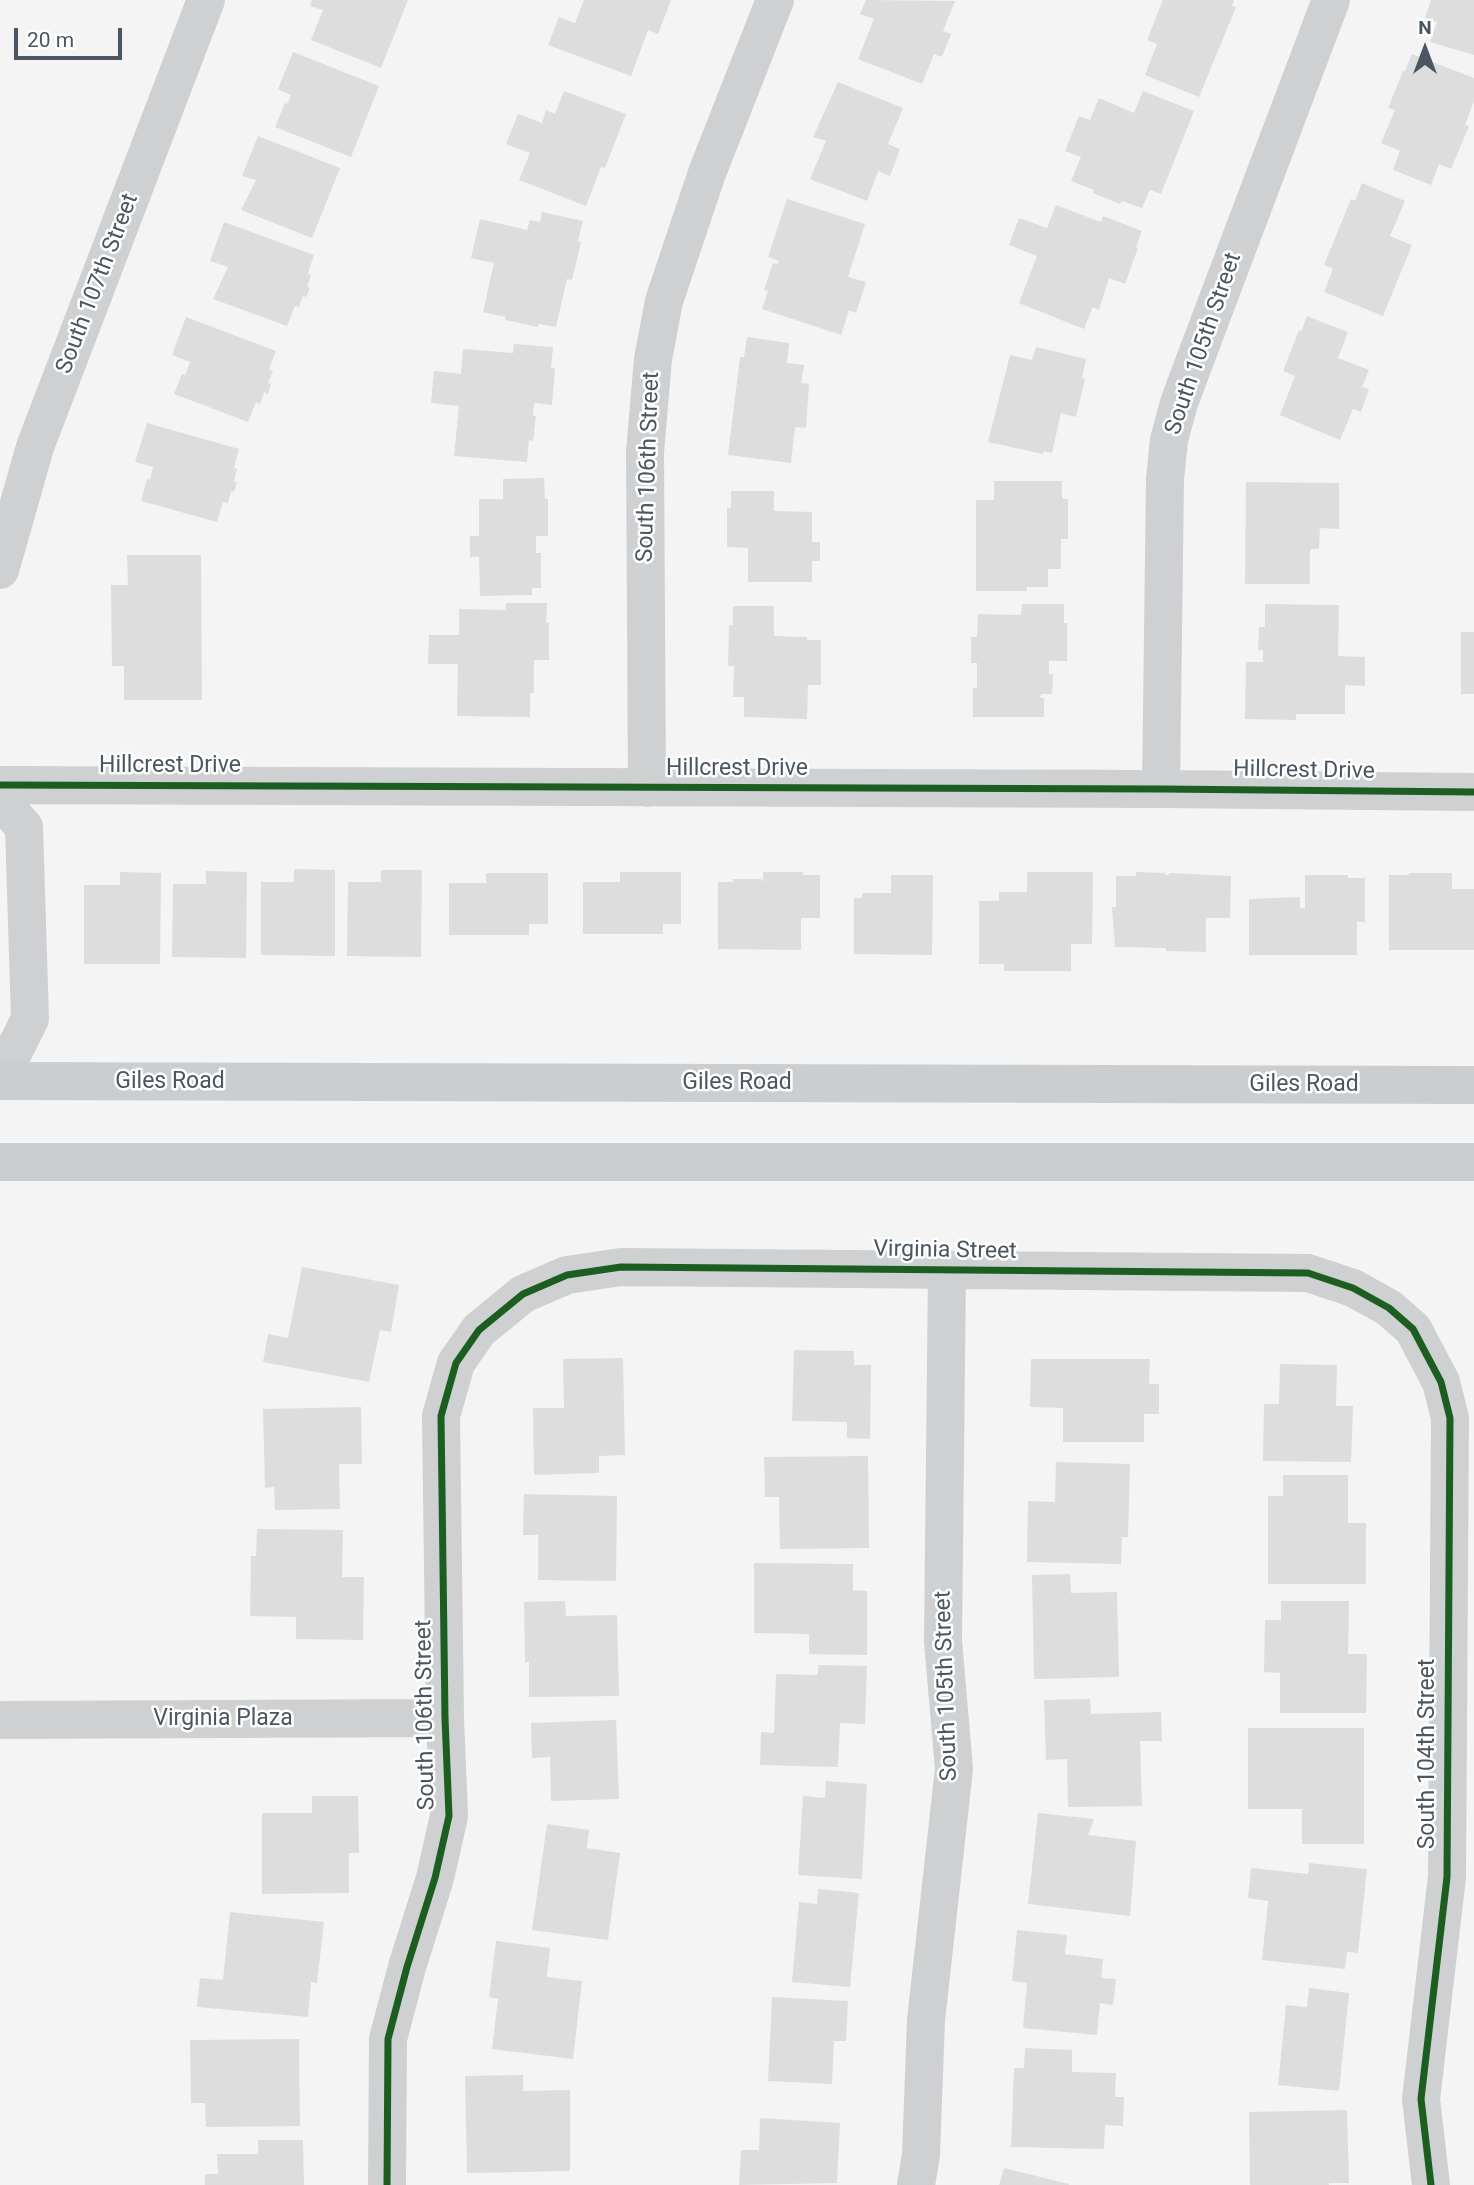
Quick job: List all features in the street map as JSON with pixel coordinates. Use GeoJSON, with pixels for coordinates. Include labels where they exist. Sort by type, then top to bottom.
{"type":"FeatureCollection","features":[{"type":"Feature","properties":{"kind":"main road","name":"Giles Road"},"geometry":{"type":"LineString","coordinates":[[0,1080],[1474,1085]]}},
{"type":"Feature","properties":{"kind":"main road"},"geometry":{"type":"LineString","coordinates":[[0,1162],[1474,1162]]}},
{"type":"Feature","properties":{"kind":"street","name":"South 107th Street"},"geometry":{"type":"LineString","coordinates":[[0,570],[36,447],[206,0]]}},
{"type":"Feature","properties":{"kind":"street","name":"South 106th Street"},"geometry":{"type":"LineString","coordinates":[[647,788],[645,452],[653,359],[664,301],[707,173],[775,0]]}},
{"type":"Feature","properties":{"kind":"street","name":"South 105th Street"},"geometry":{"type":"LineString","coordinates":[[1161,789],[1164,493],[1169,440],[1179,403],[1331,0]]}},
{"type":"Feature","properties":{"kind":"street","name":"Hillcrest Drive"},"geometry":{"type":"LineString","coordinates":[[0,785],[1474,792]]}},
{"type":"Feature","properties":{"kind":"street"},"geometry":{"type":"LineString","coordinates":[[0,800],[24,827],[30,1019],[0,1080]]}},
{"type":"Feature","properties":{"kind":"street","name":"Virginia Street"},"geometry":{"type":"LineString","coordinates":[[479,1330],[523,1294],[567,1275],[621,1267],[1308,1273],[1353,1287],[1390,1308],[1413,1329]]}},
{"type":"Feature","properties":{"kind":"street","name":"South 105th Street"},"geometry":{"type":"LineString","coordinates":[[916,2185],[922,2155],[926,2021],[954,1769],[943,1641],[947,1270]]}},
{"type":"Feature","properties":{"kind":"street","name":"South 104th Street"},"geometry":{"type":"LineString","coordinates":[[1413,1329],[1441,1382],[1450,1418],[1462,1494],[1447,1877],[1421,2099],[1431,2185]]}},
{"type":"Feature","properties":{"kind":"street","name":"South 106th Street"},"geometry":{"type":"LineString","coordinates":[[387,2185],[388,2039],[435,1878],[449,1816],[441,1416],[456,1363],[479,1330]]}},
{"type":"Feature","properties":{"kind":"street","name":"Virginia Plaza"},"geometry":{"type":"LineString","coordinates":[[0,1720],[445,1718]]}},
{"type":"Feature","properties":{"kind":"building"},"geometry":{"type":"Polygon","coordinates":[[[312,0],[408,0],[381,68],[311,40],[323,10],[310,6],[312,0]]]}},
{"type":"Feature","properties":{"kind":"building"},"geometry":{"type":"Polygon","coordinates":[[[584,0],[671,0],[658,34],[648,30],[631,76],[548,45],[559,17],[575,23],[584,0]]]}},
{"type":"Feature","properties":{"kind":"building"},"geometry":{"type":"Polygon","coordinates":[[[866,0],[955,1],[943,31],[951,34],[942,57],[934,54],[922,84],[858,59],[874,19],[860,14],[866,0]]]}},
{"type":"Feature","properties":{"kind":"building"},"geometry":{"type":"Polygon","coordinates":[[[1163,0],[1234,0],[1232,6],[1236,7],[1199,97],[1145,75],[1157,44],[1147,40],[1163,0]]]}},
{"type":"Feature","properties":{"kind":"building"},"geometry":{"type":"Polygon","coordinates":[[[1431,0],[1474,0],[1474,55],[1430,42],[1437,22],[1425,18],[1431,0]]]}},
{"type":"Feature","properties":{"kind":"building"},"geometry":{"type":"Polygon","coordinates":[[[293,52],[379,86],[351,157],[275,127],[291,95],[278,89],[293,52]]]}},
{"type":"Feature","properties":{"kind":"building"},"geometry":{"type":"Polygon","coordinates":[[[1412,54],[1474,78],[1474,101],[1465,125],[1469,126],[1451,169],[1439,164],[1431,185],[1393,170],[1400,151],[1381,143],[1395,110],[1388,108],[1412,54]]]}},
{"type":"Feature","properties":{"kind":"building"},"geometry":{"type":"Polygon","coordinates":[[[838,82],[903,108],[888,144],[900,149],[890,176],[878,171],[867,201],[810,179],[826,141],[813,137],[838,82]]]}},
{"type":"Feature","properties":{"kind":"building"},"geometry":{"type":"Polygon","coordinates":[[[564,91],[626,114],[605,168],[601,167],[586,206],[519,180],[530,153],[506,144],[518,114],[542,123],[546,110],[555,114],[564,91]]]}},
{"type":"Feature","properties":{"kind":"building"},"geometry":{"type":"Polygon","coordinates":[[[1143,91],[1194,111],[1161,194],[1150,190],[1142,208],[1122,201],[1120,204],[1071,181],[1081,157],[1065,151],[1079,116],[1090,120],[1099,98],[1134,113],[1143,91]]]}},
{"type":"Feature","properties":{"kind":"building"},"geometry":{"type":"Polygon","coordinates":[[[258,136],[340,168],[312,238],[241,210],[256,180],[242,176],[258,136]]]}},
{"type":"Feature","properties":{"kind":"building"},"geometry":{"type":"Polygon","coordinates":[[[1362,183],[1405,201],[1390,236],[1412,245],[1383,316],[1324,292],[1333,269],[1324,265],[1351,199],[1355,201],[1362,183]]]}},
{"type":"Feature","properties":{"kind":"building"},"geometry":{"type":"Polygon","coordinates":[[[787,199],[865,224],[848,277],[866,282],[856,313],[849,310],[841,335],[762,309],[768,291],[764,290],[773,263],[778,264],[779,261],[768,257],[787,199]]]}},
{"type":"Feature","properties":{"kind":"building"},"geometry":{"type":"Polygon","coordinates":[[[1056,205],[1101,222],[1103,216],[1142,231],[1125,284],[1109,278],[1099,310],[1093,307],[1084,329],[1019,303],[1037,256],[1009,245],[1019,218],[1047,228],[1056,205]]]}},
{"type":"Feature","properties":{"kind":"building"},"geometry":{"type":"Polygon","coordinates":[[[542,212],[583,221],[572,280],[567,279],[556,327],[539,324],[538,327],[483,312],[494,263],[471,258],[480,219],[527,230],[530,220],[540,222],[542,212]]]}},
{"type":"Feature","properties":{"kind":"building"},"geometry":{"type":"Polygon","coordinates":[[[224,222],[314,255],[308,273],[311,275],[307,287],[310,288],[299,307],[295,306],[287,326],[213,299],[228,267],[210,261],[224,222]]]}},
{"type":"Feature","properties":{"kind":"building"},"geometry":{"type":"Polygon","coordinates":[[[1307,316],[1348,332],[1338,358],[1369,370],[1362,387],[1369,389],[1361,412],[1353,409],[1340,440],[1280,415],[1295,376],[1283,371],[1307,316]]]}},
{"type":"Feature","properties":{"kind":"building"},"geometry":{"type":"Polygon","coordinates":[[[186,317],[276,351],[269,369],[273,371],[268,383],[271,384],[268,394],[264,392],[260,404],[256,402],[248,422],[174,394],[190,362],[172,355],[186,317]]]}},
{"type":"Feature","properties":{"kind":"building"},"geometry":{"type":"Polygon","coordinates":[[[747,337],[789,343],[787,363],[804,365],[801,383],[809,384],[806,428],[795,427],[791,463],[728,455],[740,357],[744,357],[747,337]]]}},
{"type":"Feature","properties":{"kind":"building"},"geometry":{"type":"Polygon","coordinates":[[[514,344],[553,347],[551,368],[555,368],[552,405],[534,403],[533,416],[536,416],[533,441],[529,440],[527,462],[454,456],[459,406],[431,403],[434,371],[461,374],[463,349],[513,353],[514,344]]]}},
{"type":"Feature","properties":{"kind":"building"},"geometry":{"type":"Polygon","coordinates":[[[1036,347],[1086,359],[1082,378],[1085,379],[1076,417],[1061,413],[1052,453],[1044,451],[1043,454],[988,442],[1010,355],[1032,360],[1036,347]]]}},
{"type":"Feature","properties":{"kind":"building"},"geometry":{"type":"Polygon","coordinates":[[[147,423],[239,449],[234,468],[237,469],[234,482],[237,482],[234,492],[231,491],[228,503],[223,502],[217,522],[141,501],[153,467],[135,462],[147,423]]]}},
{"type":"Feature","properties":{"kind":"building"},"geometry":{"type":"Polygon","coordinates":[[[544,478],[545,499],[548,499],[548,536],[536,536],[536,553],[541,553],[541,588],[532,588],[532,595],[480,596],[479,557],[470,557],[470,536],[479,536],[479,499],[503,499],[503,479],[544,478]]]}},
{"type":"Feature","properties":{"kind":"building"},"geometry":{"type":"Polygon","coordinates":[[[994,481],[1062,481],[1062,499],[1068,499],[1068,539],[1061,539],[1061,569],[1048,569],[1048,587],[1027,587],[1027,591],[976,591],[976,500],[994,500],[994,481]]]}},
{"type":"Feature","properties":{"kind":"building"},"geometry":{"type":"Polygon","coordinates":[[[1246,482],[1339,483],[1339,529],[1320,528],[1319,549],[1310,549],[1310,584],[1245,584],[1246,482]]]}},
{"type":"Feature","properties":{"kind":"building"},"geometry":{"type":"Polygon","coordinates":[[[731,491],[774,491],[774,511],[812,512],[812,542],[820,542],[820,561],[812,561],[812,582],[748,582],[748,548],[727,547],[727,508],[731,508],[731,491]]]}},
{"type":"Feature","properties":{"kind":"building"},"geometry":{"type":"Polygon","coordinates":[[[127,555],[201,555],[202,700],[124,700],[124,666],[112,666],[111,585],[128,585],[127,555]]]}},
{"type":"Feature","properties":{"kind":"building"},"geometry":{"type":"Polygon","coordinates":[[[506,603],[547,603],[549,660],[534,660],[534,693],[530,693],[530,717],[457,716],[458,664],[428,664],[429,635],[459,635],[459,609],[506,610],[506,603]]]}},
{"type":"Feature","properties":{"kind":"building"},"geometry":{"type":"Polygon","coordinates":[[[1022,604],[1064,604],[1067,661],[1049,661],[1049,674],[1053,674],[1052,694],[1041,694],[1040,698],[1044,698],[1044,717],[973,717],[973,688],[977,688],[977,663],[971,663],[971,637],[977,637],[978,614],[1021,615],[1022,604]]]}},
{"type":"Feature","properties":{"kind":"building"},"geometry":{"type":"Polygon","coordinates":[[[1265,604],[1339,605],[1338,656],[1365,657],[1365,686],[1345,685],[1345,714],[1296,714],[1296,720],[1245,719],[1246,662],[1263,662],[1263,650],[1258,650],[1259,627],[1265,627],[1265,604]]]}},
{"type":"Feature","properties":{"kind":"building"},"geometry":{"type":"Polygon","coordinates":[[[733,606],[774,606],[774,636],[821,640],[821,685],[808,685],[807,719],[744,717],[744,697],[733,697],[734,666],[728,666],[729,625],[733,625],[733,606]]]}},
{"type":"Feature","properties":{"kind":"building"},"geometry":{"type":"Polygon","coordinates":[[[1461,632],[1474,632],[1474,694],[1461,694],[1461,632]]]}},
{"type":"Feature","properties":{"kind":"building"},"geometry":{"type":"Polygon","coordinates":[[[294,869],[335,870],[335,956],[261,955],[261,882],[294,882],[294,869]]]}},
{"type":"Feature","properties":{"kind":"building"},"geometry":{"type":"Polygon","coordinates":[[[381,870],[422,870],[421,957],[347,956],[348,882],[381,882],[381,870]]]}},
{"type":"Feature","properties":{"kind":"building"},"geometry":{"type":"Polygon","coordinates":[[[206,871],[247,872],[246,958],[172,957],[173,884],[206,884],[206,871]]]}},
{"type":"Feature","properties":{"kind":"building"},"geometry":{"type":"Polygon","coordinates":[[[120,872],[161,873],[160,964],[84,964],[84,885],[120,885],[120,872]]]}},
{"type":"Feature","properties":{"kind":"building"},"geometry":{"type":"Polygon","coordinates":[[[620,872],[681,872],[681,924],[663,924],[663,934],[583,934],[583,882],[620,882],[620,872]]]}},
{"type":"Feature","properties":{"kind":"building"},"geometry":{"type":"Polygon","coordinates":[[[763,872],[803,872],[803,875],[820,875],[820,918],[801,918],[801,950],[718,949],[718,882],[761,879],[763,882],[763,872]]]}},
{"type":"Feature","properties":{"kind":"building"},"geometry":{"type":"Polygon","coordinates":[[[1027,872],[1093,872],[1092,944],[1071,944],[1071,971],[1004,971],[1004,964],[979,964],[979,901],[999,901],[999,892],[1027,892],[1027,872]]]}},
{"type":"Feature","properties":{"kind":"building"},"geometry":{"type":"Polygon","coordinates":[[[1136,872],[1231,876],[1230,918],[1206,918],[1206,952],[1115,947],[1112,907],[1116,907],[1116,876],[1136,876],[1136,872]]]}},
{"type":"Feature","properties":{"kind":"building"},"geometry":{"type":"Polygon","coordinates":[[[486,873],[548,873],[548,924],[529,924],[529,935],[449,935],[449,883],[486,883],[486,873]]]}},
{"type":"Feature","properties":{"kind":"building"},"geometry":{"type":"Polygon","coordinates":[[[1452,873],[1452,889],[1474,889],[1474,950],[1389,950],[1389,875],[1452,873]]]}},
{"type":"Feature","properties":{"kind":"building"},"geometry":{"type":"Polygon","coordinates":[[[891,875],[933,875],[932,955],[854,954],[854,898],[862,898],[862,893],[891,893],[891,875]]]}},
{"type":"Feature","properties":{"kind":"building"},"geometry":{"type":"Polygon","coordinates":[[[1305,875],[1348,875],[1348,878],[1365,878],[1365,922],[1357,922],[1357,955],[1249,955],[1249,899],[1300,897],[1300,908],[1305,908],[1305,875]]]}},
{"type":"Feature","properties":{"kind":"building"},"geometry":{"type":"Polygon","coordinates":[[[302,1267],[399,1285],[391,1332],[380,1330],[369,1382],[263,1362],[268,1334],[288,1338],[302,1267]]]}},
{"type":"Feature","properties":{"kind":"building"},"geometry":{"type":"Polygon","coordinates":[[[794,1350],[854,1351],[854,1365],[871,1365],[870,1439],[847,1438],[847,1422],[792,1421],[794,1350]]]}},
{"type":"Feature","properties":{"kind":"building"},"geometry":{"type":"Polygon","coordinates":[[[623,1358],[625,1455],[599,1456],[599,1473],[534,1475],[533,1408],[564,1408],[563,1359],[623,1358]]]}},
{"type":"Feature","properties":{"kind":"building"},"geometry":{"type":"Polygon","coordinates":[[[1031,1359],[1150,1359],[1149,1384],[1159,1384],[1159,1414],[1144,1414],[1144,1442],[1063,1442],[1063,1408],[1030,1407],[1031,1359]]]}},
{"type":"Feature","properties":{"kind":"building"},"geometry":{"type":"Polygon","coordinates":[[[1280,1364],[1337,1365],[1336,1406],[1353,1406],[1351,1462],[1263,1461],[1264,1404],[1279,1404],[1280,1364]]]}},
{"type":"Feature","properties":{"kind":"building"},"geometry":{"type":"Polygon","coordinates":[[[361,1407],[362,1464],[339,1464],[340,1509],[275,1510],[274,1487],[265,1488],[263,1409],[361,1407]]]}},
{"type":"Feature","properties":{"kind":"building"},"geometry":{"type":"Polygon","coordinates":[[[868,1456],[869,1548],[780,1549],[779,1497],[765,1497],[764,1457],[868,1456]]]}},
{"type":"Feature","properties":{"kind":"building"},"geometry":{"type":"Polygon","coordinates":[[[1056,1462],[1130,1464],[1128,1537],[1122,1537],[1121,1564],[1027,1562],[1028,1501],[1055,1502],[1056,1462]]]}},
{"type":"Feature","properties":{"kind":"building"},"geometry":{"type":"Polygon","coordinates":[[[1283,1475],[1348,1475],[1348,1523],[1366,1523],[1366,1584],[1268,1584],[1268,1496],[1283,1496],[1283,1475]]]}},
{"type":"Feature","properties":{"kind":"building"},"geometry":{"type":"Polygon","coordinates":[[[524,1494],[617,1496],[616,1581],[538,1580],[538,1535],[523,1535],[524,1494]]]}},
{"type":"Feature","properties":{"kind":"building"},"geometry":{"type":"Polygon","coordinates":[[[257,1529],[343,1530],[342,1577],[364,1577],[363,1640],[296,1639],[296,1617],[250,1616],[251,1556],[256,1556],[257,1529]]]}},
{"type":"Feature","properties":{"kind":"building"},"geometry":{"type":"Polygon","coordinates":[[[754,1563],[853,1564],[853,1590],[867,1591],[867,1655],[809,1654],[809,1634],[754,1633],[754,1563]]]}},
{"type":"Feature","properties":{"kind":"building"},"geometry":{"type":"Polygon","coordinates":[[[1070,1574],[1071,1593],[1117,1592],[1119,1677],[1034,1679],[1032,1575],[1070,1574]]]}},
{"type":"Feature","properties":{"kind":"building"},"geometry":{"type":"Polygon","coordinates":[[[565,1601],[566,1616],[617,1615],[619,1696],[529,1697],[529,1662],[525,1662],[524,1602],[565,1601]]]}},
{"type":"Feature","properties":{"kind":"building"},"geometry":{"type":"Polygon","coordinates":[[[1281,1601],[1349,1601],[1348,1654],[1367,1654],[1366,1713],[1280,1713],[1280,1673],[1264,1672],[1265,1620],[1281,1620],[1281,1601]]]}},
{"type":"Feature","properties":{"kind":"building"},"geometry":{"type":"Polygon","coordinates":[[[818,1665],[867,1666],[865,1724],[840,1723],[838,1767],[760,1765],[761,1732],[774,1733],[776,1674],[818,1675],[818,1665]]]}},
{"type":"Feature","properties":{"kind":"building"},"geometry":{"type":"Polygon","coordinates":[[[1090,1699],[1091,1714],[1161,1712],[1162,1741],[1140,1741],[1142,1806],[1068,1807],[1067,1759],[1046,1760],[1044,1700],[1090,1699]]]}},
{"type":"Feature","properties":{"kind":"building"},"geometry":{"type":"Polygon","coordinates":[[[616,1720],[619,1799],[551,1801],[550,1757],[532,1758],[531,1723],[616,1720]]]}},
{"type":"Feature","properties":{"kind":"building"},"geometry":{"type":"Polygon","coordinates":[[[1248,1728],[1364,1728],[1364,1844],[1302,1844],[1302,1809],[1248,1809],[1248,1728]]]}},
{"type":"Feature","properties":{"kind":"building"},"geometry":{"type":"Polygon","coordinates":[[[826,1781],[867,1784],[862,1879],[798,1875],[803,1796],[825,1798],[826,1781]]]}},
{"type":"Feature","properties":{"kind":"building"},"geometry":{"type":"Polygon","coordinates":[[[312,1796],[358,1796],[359,1853],[349,1853],[349,1893],[262,1894],[262,1813],[312,1813],[312,1796]]]}},
{"type":"Feature","properties":{"kind":"building"},"geometry":{"type":"Polygon","coordinates":[[[1038,1813],[1094,1819],[1088,1835],[1136,1841],[1130,1916],[1028,1904],[1038,1813]]]}},
{"type":"Feature","properties":{"kind":"building"},"geometry":{"type":"Polygon","coordinates":[[[547,1824],[589,1830],[587,1848],[620,1853],[608,1940],[532,1930],[547,1824]]]}},
{"type":"Feature","properties":{"kind":"building"},"geometry":{"type":"Polygon","coordinates":[[[1309,1863],[1367,1869],[1358,1953],[1347,1952],[1345,1969],[1262,1960],[1268,1901],[1248,1898],[1251,1868],[1308,1874],[1309,1863]]]}},
{"type":"Feature","properties":{"kind":"building"},"geometry":{"type":"Polygon","coordinates":[[[818,1889],[859,1893],[850,1987],[792,1982],[799,1902],[817,1904],[818,1889]]]}},
{"type":"Feature","properties":{"kind":"building"},"geometry":{"type":"Polygon","coordinates":[[[230,1912],[324,1922],[317,1983],[311,1982],[308,2017],[197,2007],[200,1978],[223,1980],[230,1912]]]}},
{"type":"Feature","properties":{"kind":"building"},"geometry":{"type":"Polygon","coordinates":[[[1017,1930],[1067,1935],[1065,1954],[1103,1959],[1101,1978],[1116,1979],[1113,2005],[1100,2003],[1097,2035],[1023,2028],[1027,1983],[1012,1981],[1017,1930]]]}},
{"type":"Feature","properties":{"kind":"building"},"geometry":{"type":"Polygon","coordinates":[[[496,1941],[550,1948],[547,1977],[582,1981],[573,2059],[492,2049],[498,1999],[489,1997],[496,1941]]]}},
{"type":"Feature","properties":{"kind":"building"},"geometry":{"type":"Polygon","coordinates":[[[1309,1988],[1349,1993],[1339,2091],[1278,2085],[1286,2005],[1307,2007],[1309,1988]]]}},
{"type":"Feature","properties":{"kind":"building"},"geometry":{"type":"Polygon","coordinates":[[[772,1997],[848,2001],[846,2041],[834,2041],[832,2084],[768,2081],[772,1997]]]}},
{"type":"Feature","properties":{"kind":"building"},"geometry":{"type":"Polygon","coordinates":[[[299,2039],[300,2126],[206,2127],[205,2103],[191,2103],[190,2040],[299,2039]]]}},
{"type":"Feature","properties":{"kind":"building"},"geometry":{"type":"Polygon","coordinates":[[[1025,2048],[1072,2050],[1072,2072],[1116,2073],[1115,2097],[1124,2097],[1123,2126],[1105,2125],[1104,2149],[1011,2147],[1014,2068],[1024,2068],[1025,2048]]]}},
{"type":"Feature","properties":{"kind":"building"},"geometry":{"type":"Polygon","coordinates":[[[523,2075],[523,2091],[570,2090],[570,2171],[467,2173],[465,2076],[523,2075]]]}},
{"type":"Feature","properties":{"kind":"building"},"geometry":{"type":"Polygon","coordinates":[[[1347,2110],[1349,2183],[1250,2185],[1249,2112],[1347,2110]]]}},
{"type":"Feature","properties":{"kind":"building"},"geometry":{"type":"Polygon","coordinates":[[[760,2118],[840,2123],[837,2183],[739,2185],[741,2150],[759,2150],[760,2118]]]}},
{"type":"Feature","properties":{"kind":"building"},"geometry":{"type":"Polygon","coordinates":[[[258,2140],[303,2140],[304,2185],[205,2185],[205,2174],[218,2174],[217,2154],[258,2154],[258,2140]]]}},
{"type":"Feature","properties":{"kind":"building"},"geometry":{"type":"Polygon","coordinates":[[[1004,2168],[1069,2184],[1069,2185],[999,2185],[1004,2168]]]}},
{"type":"Feature","properties":{"kind":"cycle path"},"geometry":{"type":"LineString","coordinates":[[0,785],[1474,792]]}},
{"type":"Feature","properties":{"kind":"cycle path"},"geometry":{"type":"LineString","coordinates":[[387,2185],[388,2039],[435,1878],[449,1816],[441,1416],[456,1363],[479,1330],[523,1294],[567,1275],[621,1267],[1308,1273],[1353,1288],[1389,1308],[1413,1329],[1441,1382],[1450,1418],[1447,1877],[1421,2099],[1431,2185]]}}]}
